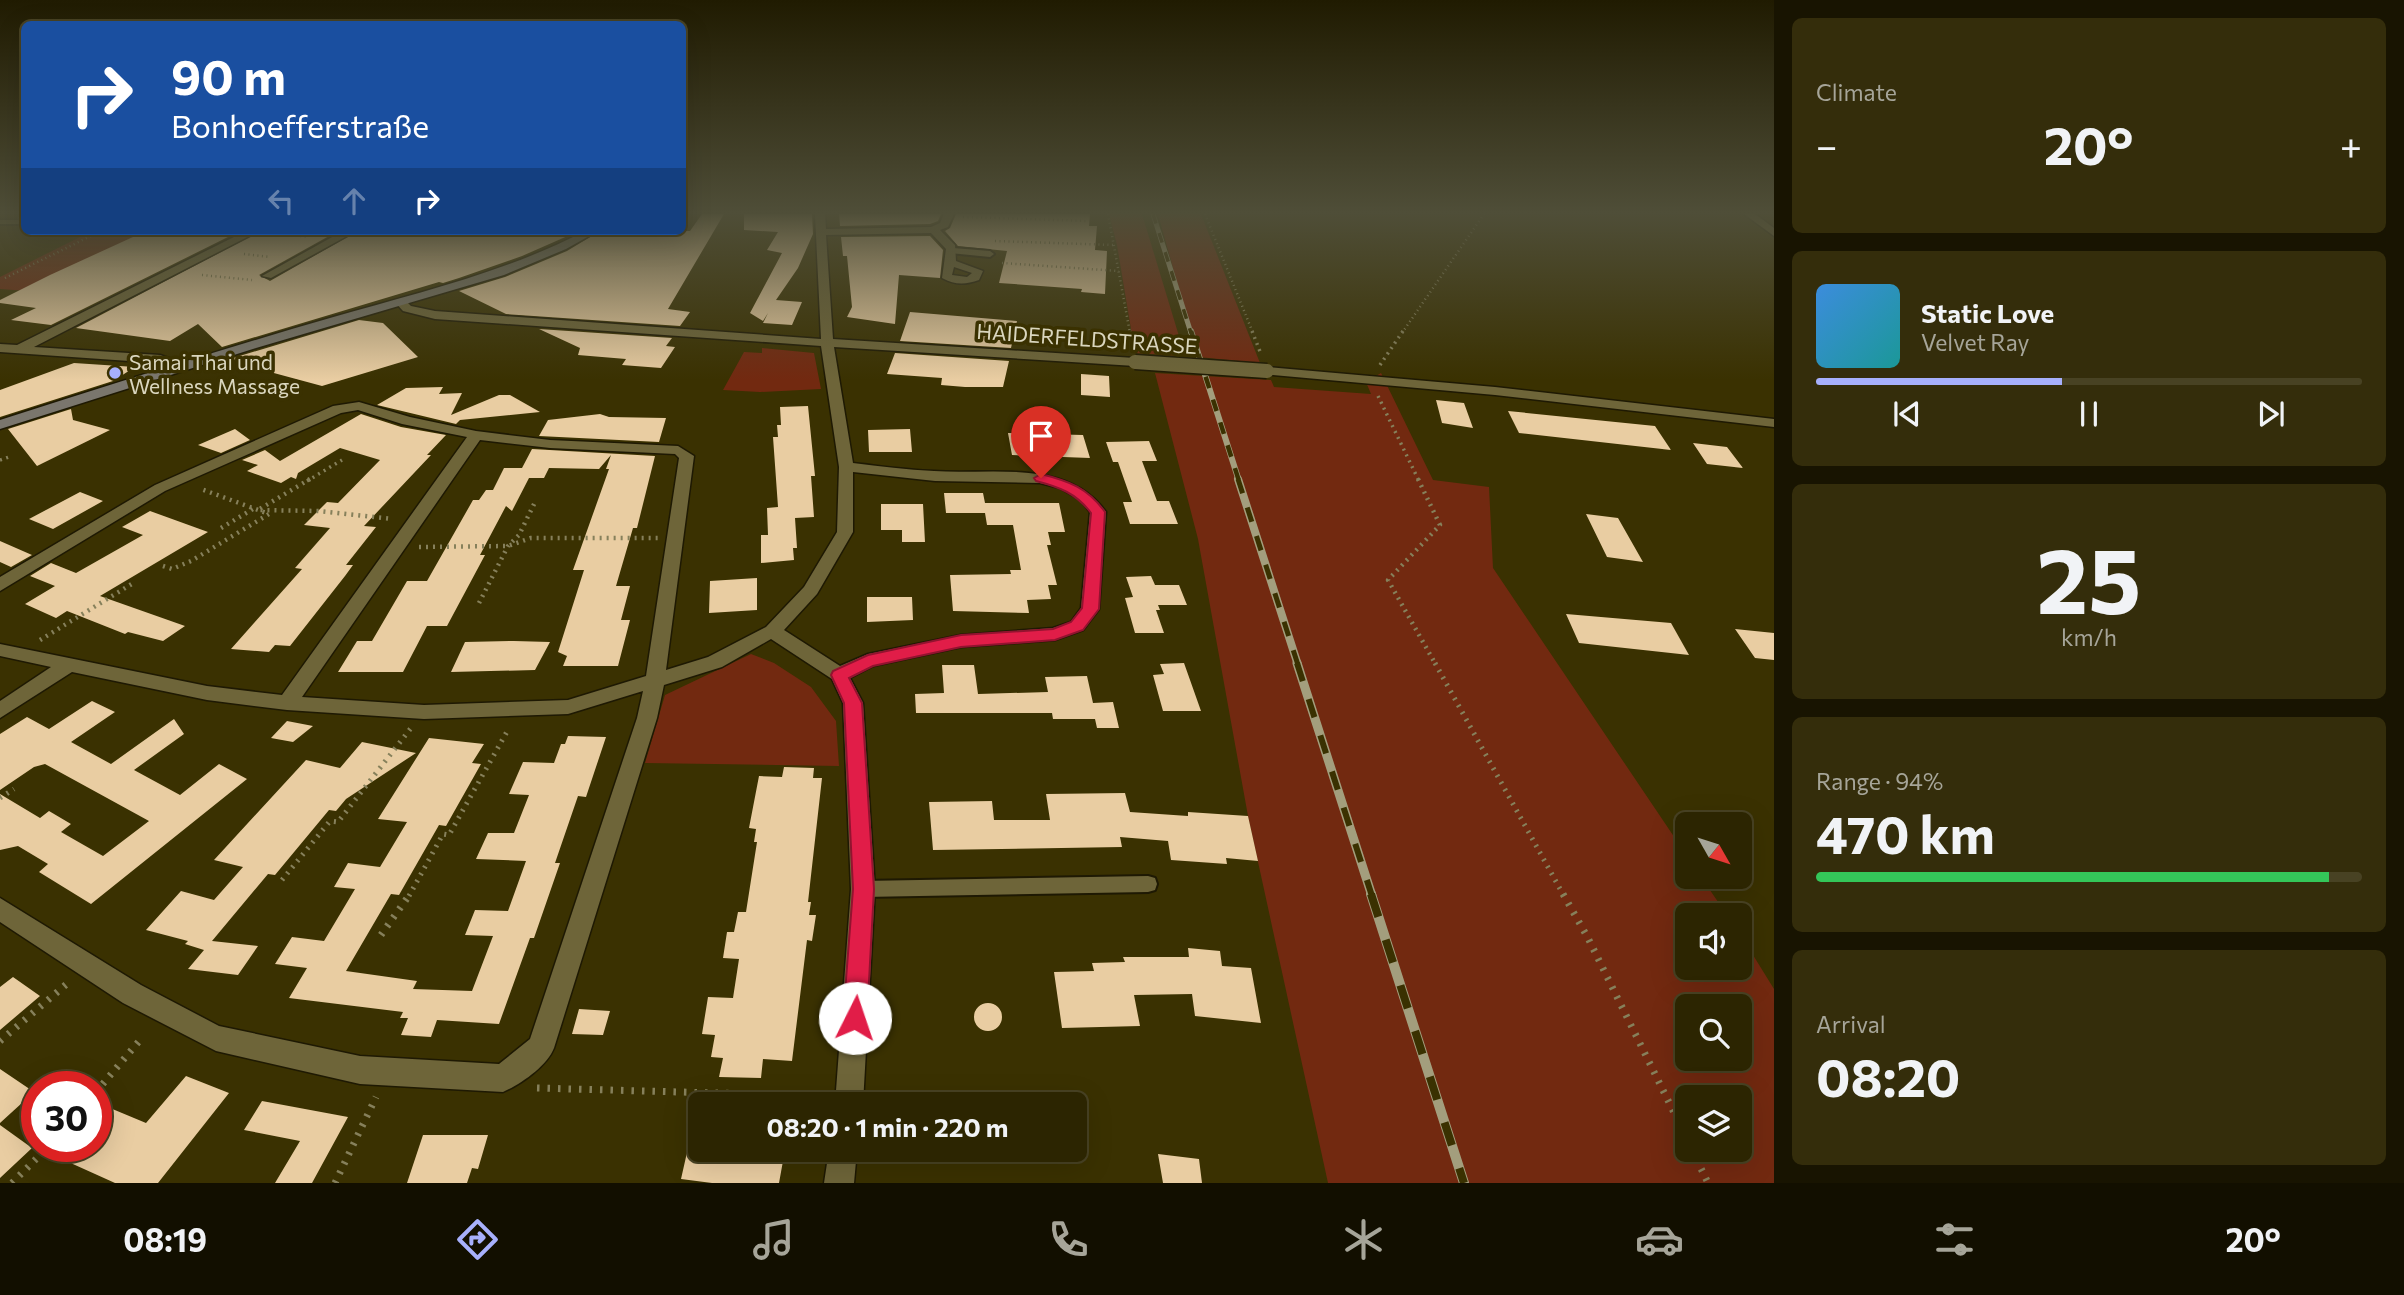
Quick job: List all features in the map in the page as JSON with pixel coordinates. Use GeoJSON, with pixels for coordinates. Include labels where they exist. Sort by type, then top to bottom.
{"type":"FeatureCollection","features":[{"type":"Feature","properties":{"kind":"street"},"geometry":{"type":"LineString","coordinates":[[18,349],[177,269]]}},
{"type":"Feature","properties":{"kind":"street"},"geometry":{"type":"LineString","coordinates":[[267,275],[279,269]]}},
{"type":"Feature","properties":{"kind":"street"},"geometry":{"type":"LineString","coordinates":[[0,425],[504,269]]}},
{"type":"Feature","properties":{"kind":"street"},"geometry":{"type":"LineString","coordinates":[[8,652],[206,693],[287,703],[420,711],[568,707],[715,662],[772,631],[811,590],[845,532],[846,467],[827,344],[823,269]]}},
{"type":"Feature","properties":{"kind":"street"},"geometry":{"type":"LineString","coordinates":[[949,269],[946,276],[954,281],[966,282],[975,278],[978,271]]}},
{"type":"Feature","properties":{"kind":"street","name":"HAIDERFELDSTRASSE"},"geometry":{"type":"LineString","coordinates":[[401,302],[407,309],[435,314],[827,344],[1369,378],[1774,424]]}},
{"type":"Feature","properties":{"kind":"street"},"geometry":{"type":"LineString","coordinates":[[0,348],[160,359],[181,367]]}},
{"type":"Feature","properties":{"kind":"street"},"geometry":{"type":"LineString","coordinates":[[0,585],[177,480],[338,409],[359,406],[407,421],[476,435],[550,444],[678,450],[687,456],[655,682],[647,718],[541,1048],[503,1078],[360,1070],[216,1038],[132,994],[0,909]]}},
{"type":"Feature","properties":{"kind":"street"},"geometry":{"type":"LineString","coordinates":[[287,703],[476,435]]}},
{"type":"Feature","properties":{"kind":"street"},"geometry":{"type":"LineString","coordinates":[[839,675],[868,661],[961,641],[1055,634],[1077,626],[1090,609],[1098,512],[1086,497],[1065,485],[1041,478],[935,476],[846,467]]}},
{"type":"Feature","properties":{"kind":"street"},"geometry":{"type":"LineString","coordinates":[[772,631],[839,675],[853,703],[863,889],[850,1092]]}},
{"type":"Feature","properties":{"kind":"street"},"geometry":{"type":"LineString","coordinates":[[0,711],[66,666]]}},
{"type":"Feature","properties":{"kind":"street"},"geometry":{"type":"LineString","coordinates":[[839,1183],[842,1162]]}},
{"type":"Feature","properties":{"kind":"lane"},"geometry":{"type":"LineString","coordinates":[[863,889],[1149,884]]}},
{"type":"Feature","properties":{"kind":"path"},"geometry":{"type":"LineString","coordinates":[[5,278],[23,269]]}},
{"type":"Feature","properties":{"kind":"path"},"geometry":{"type":"LineString","coordinates":[[1094,269],[1119,271],[1136,362]]}},
{"type":"Feature","properties":{"kind":"path"},"geometry":{"type":"LineString","coordinates":[[1227,269],[1267,371]]}},
{"type":"Feature","properties":{"kind":"path"},"geometry":{"type":"LineString","coordinates":[[1445,269],[1369,378],[1440,525],[1388,580],[1588,938],[1675,1115]]}},
{"type":"Feature","properties":{"kind":"path"},"geometry":{"type":"LineString","coordinates":[[173,271],[249,281],[267,275]]}},
{"type":"Feature","properties":{"kind":"path"},"geometry":{"type":"LineString","coordinates":[[0,460],[12,456]]}},
{"type":"Feature","properties":{"kind":"path"},"geometry":{"type":"LineString","coordinates":[[221,528],[342,460]]}},
{"type":"Feature","properties":{"kind":"path"},"geometry":{"type":"LineString","coordinates":[[163,566],[172,569],[191,561],[269,514],[177,480]]}},
{"type":"Feature","properties":{"kind":"path"},"geometry":{"type":"LineString","coordinates":[[479,603],[508,546],[519,536],[536,500]]}},
{"type":"Feature","properties":{"kind":"path"},"geometry":{"type":"LineString","coordinates":[[256,509],[318,511],[415,522]]}},
{"type":"Feature","properties":{"kind":"path"},"geometry":{"type":"LineString","coordinates":[[397,547],[508,546],[531,538],[675,538]]}},
{"type":"Feature","properties":{"kind":"path"},"geometry":{"type":"LineString","coordinates":[[8,652],[135,582]]}},
{"type":"Feature","properties":{"kind":"path"},"geometry":{"type":"LineString","coordinates":[[381,935],[406,901],[443,834],[449,835],[520,709]]}},
{"type":"Feature","properties":{"kind":"path"},"geometry":{"type":"LineString","coordinates":[[282,880],[330,821],[338,822],[406,737],[420,711]]}},
{"type":"Feature","properties":{"kind":"path"},"geometry":{"type":"LineString","coordinates":[[0,798],[14,789]]}},
{"type":"Feature","properties":{"kind":"path"},"geometry":{"type":"LineString","coordinates":[[0,1041],[88,965]]}},
{"type":"Feature","properties":{"kind":"path"},"geometry":{"type":"LineString","coordinates":[[112,1073],[140,1041]]}},
{"type":"Feature","properties":{"kind":"path"},"geometry":{"type":"LineString","coordinates":[[335,1183],[389,1071]]}},
{"type":"Feature","properties":{"kind":"path"},"geometry":{"type":"LineString","coordinates":[[537,1088],[688,1094]]}},
{"type":"Feature","properties":{"kind":"path"},"geometry":{"type":"LineString","coordinates":[[12,1183],[34,1162]]}},
{"type":"Feature","properties":{"kind":"path"},"geometry":{"type":"LineString","coordinates":[[1698,1162],[1709,1183]]}},
{"type":"Feature","properties":{"kind":"shaded area"},"geometry":{"type":"Polygon","coordinates":[[[16,269],[75,269],[28,291],[0,289],[0,277],[16,269]]]}},
{"type":"Feature","properties":{"kind":"shaded area"},"geometry":{"type":"Polygon","coordinates":[[[1121,269],[1159,269],[1185,356],[1135,353],[1121,269]]]}},
{"type":"Feature","properties":{"kind":"shaded area"},"geometry":{"type":"Polygon","coordinates":[[[1173,269],[1223,269],[1260,363],[1198,357],[1173,269]]]}},
{"type":"Feature","properties":{"kind":"shaded area"},"geometry":{"type":"Polygon","coordinates":[[[762,348],[814,353],[821,389],[760,392],[723,390],[744,352],[762,353],[762,348]]]}},
{"type":"Feature","properties":{"kind":"shaded area"},"geometry":{"type":"Polygon","coordinates":[[[1155,373],[1271,380],[1274,387],[1371,394],[1366,382],[1381,373],[1433,480],[1489,487],[1493,568],[1675,838],[1675,889],[1709,889],[1719,903],[1675,903],[1675,980],[1752,980],[1752,953],[1774,989],[1774,1183],[1328,1183],[1248,816],[1198,539],[1155,373]]]}},
{"type":"Feature","properties":{"kind":"shaded area"},"geometry":{"type":"Polygon","coordinates":[[[751,654],[774,663],[811,687],[836,721],[839,766],[645,763],[665,695],[751,654]]]}},
{"type":"Feature","properties":{"kind":"building"},"geometry":{"type":"Polygon","coordinates":[[[63,269],[163,269],[51,325],[11,320],[36,308],[0,303],[0,300],[63,269]]]}},
{"type":"Feature","properties":{"kind":"building"},"geometry":{"type":"Polygon","coordinates":[[[188,269],[269,269],[259,275],[270,281],[291,269],[484,269],[222,347],[198,324],[170,341],[76,328],[188,269]]]}},
{"type":"Feature","properties":{"kind":"building"},"geometry":{"type":"Polygon","coordinates":[[[524,269],[691,269],[668,309],[690,312],[680,326],[506,314],[459,291],[524,269]]]}},
{"type":"Feature","properties":{"kind":"building"},"geometry":{"type":"Polygon","coordinates":[[[773,269],[797,269],[776,300],[802,302],[792,325],[763,323],[768,313],[763,321],[750,313],[773,269]]]}},
{"type":"Feature","properties":{"kind":"building"},"geometry":{"type":"Polygon","coordinates":[[[848,269],[941,269],[940,278],[899,275],[895,324],[847,317],[852,307],[848,269]]]}},
{"type":"Feature","properties":{"kind":"building"},"geometry":{"type":"Polygon","coordinates":[[[1002,269],[1106,269],[1105,294],[1081,292],[1082,289],[999,283],[1002,269]]]}},
{"type":"Feature","properties":{"kind":"building"},"geometry":{"type":"Polygon","coordinates":[[[910,312],[1017,321],[1011,348],[900,341],[910,312]]]}},
{"type":"Feature","properties":{"kind":"building"},"geometry":{"type":"Polygon","coordinates":[[[359,320],[383,323],[418,357],[322,386],[259,369],[248,373],[233,358],[359,320]]]}},
{"type":"Feature","properties":{"kind":"building"},"geometry":{"type":"Polygon","coordinates":[[[539,329],[672,338],[666,346],[675,347],[661,368],[622,365],[626,359],[578,355],[580,348],[539,329]]]}},
{"type":"Feature","properties":{"kind":"building"},"geometry":{"type":"Polygon","coordinates":[[[895,353],[1009,361],[1003,387],[965,387],[941,385],[942,378],[887,374],[895,353]]]}},
{"type":"Feature","properties":{"kind":"building"},"geometry":{"type":"Polygon","coordinates":[[[74,363],[135,367],[113,381],[0,417],[0,390],[74,363]]]}},
{"type":"Feature","properties":{"kind":"building"},"geometry":{"type":"Polygon","coordinates":[[[1081,374],[1109,376],[1110,397],[1081,395],[1081,374]]]}},
{"type":"Feature","properties":{"kind":"building"},"geometry":{"type":"Polygon","coordinates":[[[443,387],[439,394],[462,393],[451,415],[499,395],[510,395],[540,412],[460,420],[456,424],[377,405],[406,388],[443,387]]]}},
{"type":"Feature","properties":{"kind":"building"},"geometry":{"type":"Polygon","coordinates":[[[1436,400],[1464,403],[1473,428],[1442,423],[1436,400]]]}},
{"type":"Feature","properties":{"kind":"building"},"geometry":{"type":"Polygon","coordinates":[[[808,406],[815,476],[811,476],[814,517],[795,518],[797,548],[793,548],[794,560],[761,563],[761,535],[768,535],[767,508],[778,507],[773,437],[778,437],[777,425],[781,425],[780,407],[808,406]]]}},
{"type":"Feature","properties":{"kind":"building"},"geometry":{"type":"Polygon","coordinates":[[[71,409],[73,420],[110,430],[37,466],[8,429],[71,409]]]}},
{"type":"Feature","properties":{"kind":"building"},"geometry":{"type":"Polygon","coordinates":[[[1508,411],[1655,426],[1671,450],[1519,433],[1508,411]]]}},
{"type":"Feature","properties":{"kind":"building"},"geometry":{"type":"Polygon","coordinates":[[[361,414],[401,427],[446,435],[427,455],[431,455],[364,526],[376,527],[346,565],[353,565],[290,646],[275,645],[269,652],[231,649],[302,569],[295,568],[330,528],[304,525],[327,502],[338,503],[380,460],[340,448],[298,473],[296,479],[291,477],[281,483],[247,471],[258,465],[242,460],[265,450],[280,461],[361,414]]]}},
{"type":"Feature","properties":{"kind":"building"},"geometry":{"type":"Polygon","coordinates":[[[600,414],[609,417],[666,418],[659,442],[539,436],[548,420],[600,414]]]}},
{"type":"Feature","properties":{"kind":"building"},"geometry":{"type":"Polygon","coordinates":[[[235,429],[250,440],[221,453],[198,445],[235,429]]]}},
{"type":"Feature","properties":{"kind":"building"},"geometry":{"type":"Polygon","coordinates":[[[910,429],[912,452],[869,452],[868,430],[910,429]]]}},
{"type":"Feature","properties":{"kind":"building"},"geometry":{"type":"Polygon","coordinates":[[[1008,433],[1083,435],[1090,458],[1012,455],[1008,433]]]}},
{"type":"Feature","properties":{"kind":"building"},"geometry":{"type":"Polygon","coordinates":[[[1149,441],[1157,461],[1142,461],[1157,501],[1169,501],[1178,524],[1130,524],[1123,502],[1132,502],[1118,462],[1113,462],[1106,442],[1149,441]]]}},
{"type":"Feature","properties":{"kind":"building"},"geometry":{"type":"Polygon","coordinates":[[[1693,443],[1727,447],[1743,468],[1707,464],[1693,443]]]}},
{"type":"Feature","properties":{"kind":"building"},"geometry":{"type":"Polygon","coordinates":[[[532,449],[655,456],[637,528],[633,528],[616,586],[630,586],[621,620],[630,620],[618,666],[563,666],[567,656],[558,652],[584,570],[573,570],[609,469],[606,469],[611,455],[599,469],[549,468],[544,478],[529,478],[512,511],[506,506],[480,555],[485,555],[447,626],[427,626],[403,672],[338,672],[357,641],[372,641],[407,581],[427,581],[473,500],[479,500],[486,490],[493,490],[504,468],[522,468],[532,449]]]}},
{"type":"Feature","properties":{"kind":"building"},"geometry":{"type":"Polygon","coordinates":[[[80,492],[103,501],[53,529],[29,519],[80,492]]]}},
{"type":"Feature","properties":{"kind":"building"},"geometry":{"type":"Polygon","coordinates":[[[944,493],[983,493],[985,503],[1059,503],[1065,532],[1048,532],[1051,545],[1047,545],[1057,585],[1048,585],[1051,599],[1027,600],[1029,613],[953,611],[950,575],[1011,574],[1010,570],[1021,570],[1013,525],[987,525],[985,513],[946,513],[944,493]]]}},
{"type":"Feature","properties":{"kind":"building"},"geometry":{"type":"Polygon","coordinates":[[[881,504],[923,504],[925,542],[902,542],[902,530],[881,530],[881,504]]]}},
{"type":"Feature","properties":{"kind":"building"},"geometry":{"type":"Polygon","coordinates":[[[150,511],[208,532],[100,596],[185,626],[163,641],[128,632],[125,634],[67,611],[56,618],[25,604],[55,586],[30,576],[51,563],[76,573],[143,535],[122,527],[150,511]]]}},
{"type":"Feature","properties":{"kind":"building"},"geometry":{"type":"Polygon","coordinates":[[[1586,514],[1618,518],[1643,562],[1607,557],[1586,514]]]}},
{"type":"Feature","properties":{"kind":"building"},"geometry":{"type":"Polygon","coordinates":[[[0,541],[32,555],[11,567],[0,562],[0,541]]]}},
{"type":"Feature","properties":{"kind":"building"},"geometry":{"type":"Polygon","coordinates":[[[1151,576],[1155,585],[1179,585],[1187,605],[1158,605],[1160,610],[1156,610],[1164,633],[1135,633],[1125,598],[1133,597],[1126,577],[1151,576]]]}},
{"type":"Feature","properties":{"kind":"building"},"geometry":{"type":"Polygon","coordinates":[[[757,578],[757,610],[709,613],[710,581],[757,578]]]}},
{"type":"Feature","properties":{"kind":"building"},"geometry":{"type":"Polygon","coordinates":[[[867,597],[912,597],[913,620],[867,622],[867,597]]]}},
{"type":"Feature","properties":{"kind":"building"},"geometry":{"type":"Polygon","coordinates":[[[1566,614],[1671,623],[1689,655],[1579,643],[1566,614]]]}},
{"type":"Feature","properties":{"kind":"building"},"geometry":{"type":"Polygon","coordinates":[[[1735,629],[1774,633],[1774,660],[1755,658],[1735,629]]]}},
{"type":"Feature","properties":{"kind":"building"},"geometry":{"type":"Polygon","coordinates":[[[465,642],[550,642],[535,670],[451,672],[465,642]]]}},
{"type":"Feature","properties":{"kind":"building"},"geometry":{"type":"Polygon","coordinates":[[[1184,663],[1201,711],[1163,711],[1153,675],[1164,674],[1160,664],[1184,663]]]}},
{"type":"Feature","properties":{"kind":"building"},"geometry":{"type":"Polygon","coordinates":[[[942,665],[974,665],[978,694],[1048,692],[1045,677],[1087,676],[1093,703],[1113,702],[1119,728],[1097,728],[1095,719],[1053,719],[1052,713],[916,713],[915,694],[944,693],[942,665]]]}},
{"type":"Feature","properties":{"kind":"building"},"geometry":{"type":"Polygon","coordinates":[[[92,701],[115,712],[71,742],[111,764],[174,719],[184,734],[134,770],[180,795],[219,764],[247,779],[91,904],[39,872],[48,864],[18,846],[0,850],[0,794],[40,818],[49,811],[71,824],[61,832],[103,856],[149,821],[45,764],[34,767],[0,790],[0,734],[27,717],[49,729],[92,701]]]}},
{"type":"Feature","properties":{"kind":"building"},"geometry":{"type":"Polygon","coordinates":[[[287,721],[313,726],[293,742],[271,738],[287,721]]]}},
{"type":"Feature","properties":{"kind":"building"},"geometry":{"type":"Polygon","coordinates":[[[568,736],[606,737],[586,797],[578,796],[555,863],[560,863],[534,938],[530,938],[499,1024],[437,1020],[431,1037],[401,1035],[408,1018],[400,1018],[403,1012],[289,998],[307,968],[275,964],[292,937],[324,941],[355,889],[334,887],[348,863],[380,867],[407,822],[378,819],[429,738],[484,744],[472,763],[481,764],[446,826],[439,825],[399,895],[391,894],[346,971],[417,981],[413,989],[472,991],[493,936],[465,935],[475,910],[508,911],[526,861],[476,859],[488,833],[514,833],[529,795],[509,794],[523,762],[554,763],[561,744],[565,744],[568,736]]]}},
{"type":"Feature","properties":{"kind":"building"},"geometry":{"type":"Polygon","coordinates":[[[362,742],[416,753],[346,799],[336,811],[329,810],[275,875],[268,874],[212,941],[258,946],[238,975],[188,969],[204,950],[185,944],[188,941],[146,930],[181,891],[214,900],[243,867],[214,860],[306,760],[340,768],[362,742]]]}},
{"type":"Feature","properties":{"kind":"building"},"geometry":{"type":"Polygon","coordinates":[[[784,767],[814,768],[813,778],[822,778],[808,902],[811,902],[809,915],[816,915],[812,941],[807,940],[792,1061],[763,1059],[761,1078],[719,1077],[723,1058],[711,1057],[715,1035],[702,1034],[708,997],[733,998],[739,959],[723,958],[727,932],[734,932],[738,912],[746,912],[757,842],[754,842],[756,829],[749,828],[759,776],[782,777],[784,767]]]}},
{"type":"Feature","properties":{"kind":"building"},"geometry":{"type":"Polygon","coordinates":[[[1125,793],[1130,812],[1248,816],[1258,861],[1226,858],[1227,864],[1171,860],[1168,841],[1120,837],[1122,847],[933,850],[929,802],[992,801],[994,820],[1050,820],[1046,794],[1125,793]]]}},
{"type":"Feature","properties":{"kind":"building"},"geometry":{"type":"Polygon","coordinates":[[[1188,948],[1220,951],[1222,966],[1251,968],[1261,1023],[1195,1016],[1192,994],[1134,995],[1140,1026],[1062,1028],[1054,972],[1094,971],[1092,963],[1125,962],[1123,957],[1189,957],[1188,948]]]}},
{"type":"Feature","properties":{"kind":"building"},"geometry":{"type":"Polygon","coordinates":[[[13,977],[40,996],[0,1030],[0,987],[13,977]]]}},
{"type":"Feature","properties":{"kind":"building"},"geometry":{"type":"Polygon","coordinates":[[[988,1003],[998,1007],[1002,1017],[998,1027],[988,1031],[978,1027],[974,1017],[978,1007],[988,1003]]]}},
{"type":"Feature","properties":{"kind":"building"},"geometry":{"type":"Polygon","coordinates":[[[579,1009],[610,1011],[603,1035],[572,1034],[579,1009]]]}},
{"type":"Feature","properties":{"kind":"building"},"geometry":{"type":"Polygon","coordinates":[[[0,1069],[21,1083],[21,1104],[0,1123],[0,1069]]]}},
{"type":"Feature","properties":{"kind":"building"},"geometry":{"type":"Polygon","coordinates":[[[186,1076],[229,1093],[158,1183],[115,1183],[68,1162],[112,1162],[112,1109],[146,1123],[186,1076]]]}},
{"type":"Feature","properties":{"kind":"building"},"geometry":{"type":"Polygon","coordinates":[[[262,1101],[348,1117],[312,1183],[275,1183],[300,1141],[244,1130],[262,1101]]]}},
{"type":"Feature","properties":{"kind":"building"},"geometry":{"type":"Polygon","coordinates":[[[0,1125],[21,1140],[21,1158],[0,1178],[0,1125]]]}},
{"type":"Feature","properties":{"kind":"building"},"geometry":{"type":"Polygon","coordinates":[[[423,1135],[488,1135],[478,1169],[472,1168],[467,1183],[407,1183],[423,1135]]]}},
{"type":"Feature","properties":{"kind":"building"},"geometry":{"type":"Polygon","coordinates":[[[688,1148],[688,1162],[783,1162],[779,1183],[712,1183],[681,1179],[688,1148]]]}},
{"type":"Feature","properties":{"kind":"building"},"geometry":{"type":"Polygon","coordinates":[[[1158,1154],[1199,1159],[1202,1183],[1163,1183],[1158,1154]]]}},
{"type":"Feature","properties":{"kind":"railway"},"geometry":{"type":"LineString","coordinates":[[1171,269],[1191,333]]}},
{"type":"Feature","properties":{"kind":"railway"},"geometry":{"type":"LineString","coordinates":[[1191,331],[1239,481]]}},
{"type":"Feature","properties":{"kind":"railway"},"geometry":{"type":"LineString","coordinates":[[1238,479],[1298,665]]}},
{"type":"Feature","properties":{"kind":"railway"},"geometry":{"type":"LineString","coordinates":[[1297,663],[1372,896]]}},
{"type":"Feature","properties":{"kind":"railway"},"geometry":{"type":"LineString","coordinates":[[1371,894],[1464,1183]]}},
{"type":"Feature","properties":{"kind":"place","name":"Samai Thai und Wellness Massage"},"geometry":{"type":"Point","coordinates":[115,373]}},
{"type":"Feature","properties":{"kind":"route"},"geometry":{"type":"LineString","coordinates":[[855,1018],[863,889],[853,703],[839,675],[868,661],[961,641],[1055,634],[1077,626],[1090,609],[1098,512],[1086,497],[1065,485],[1041,478]]}}]}
